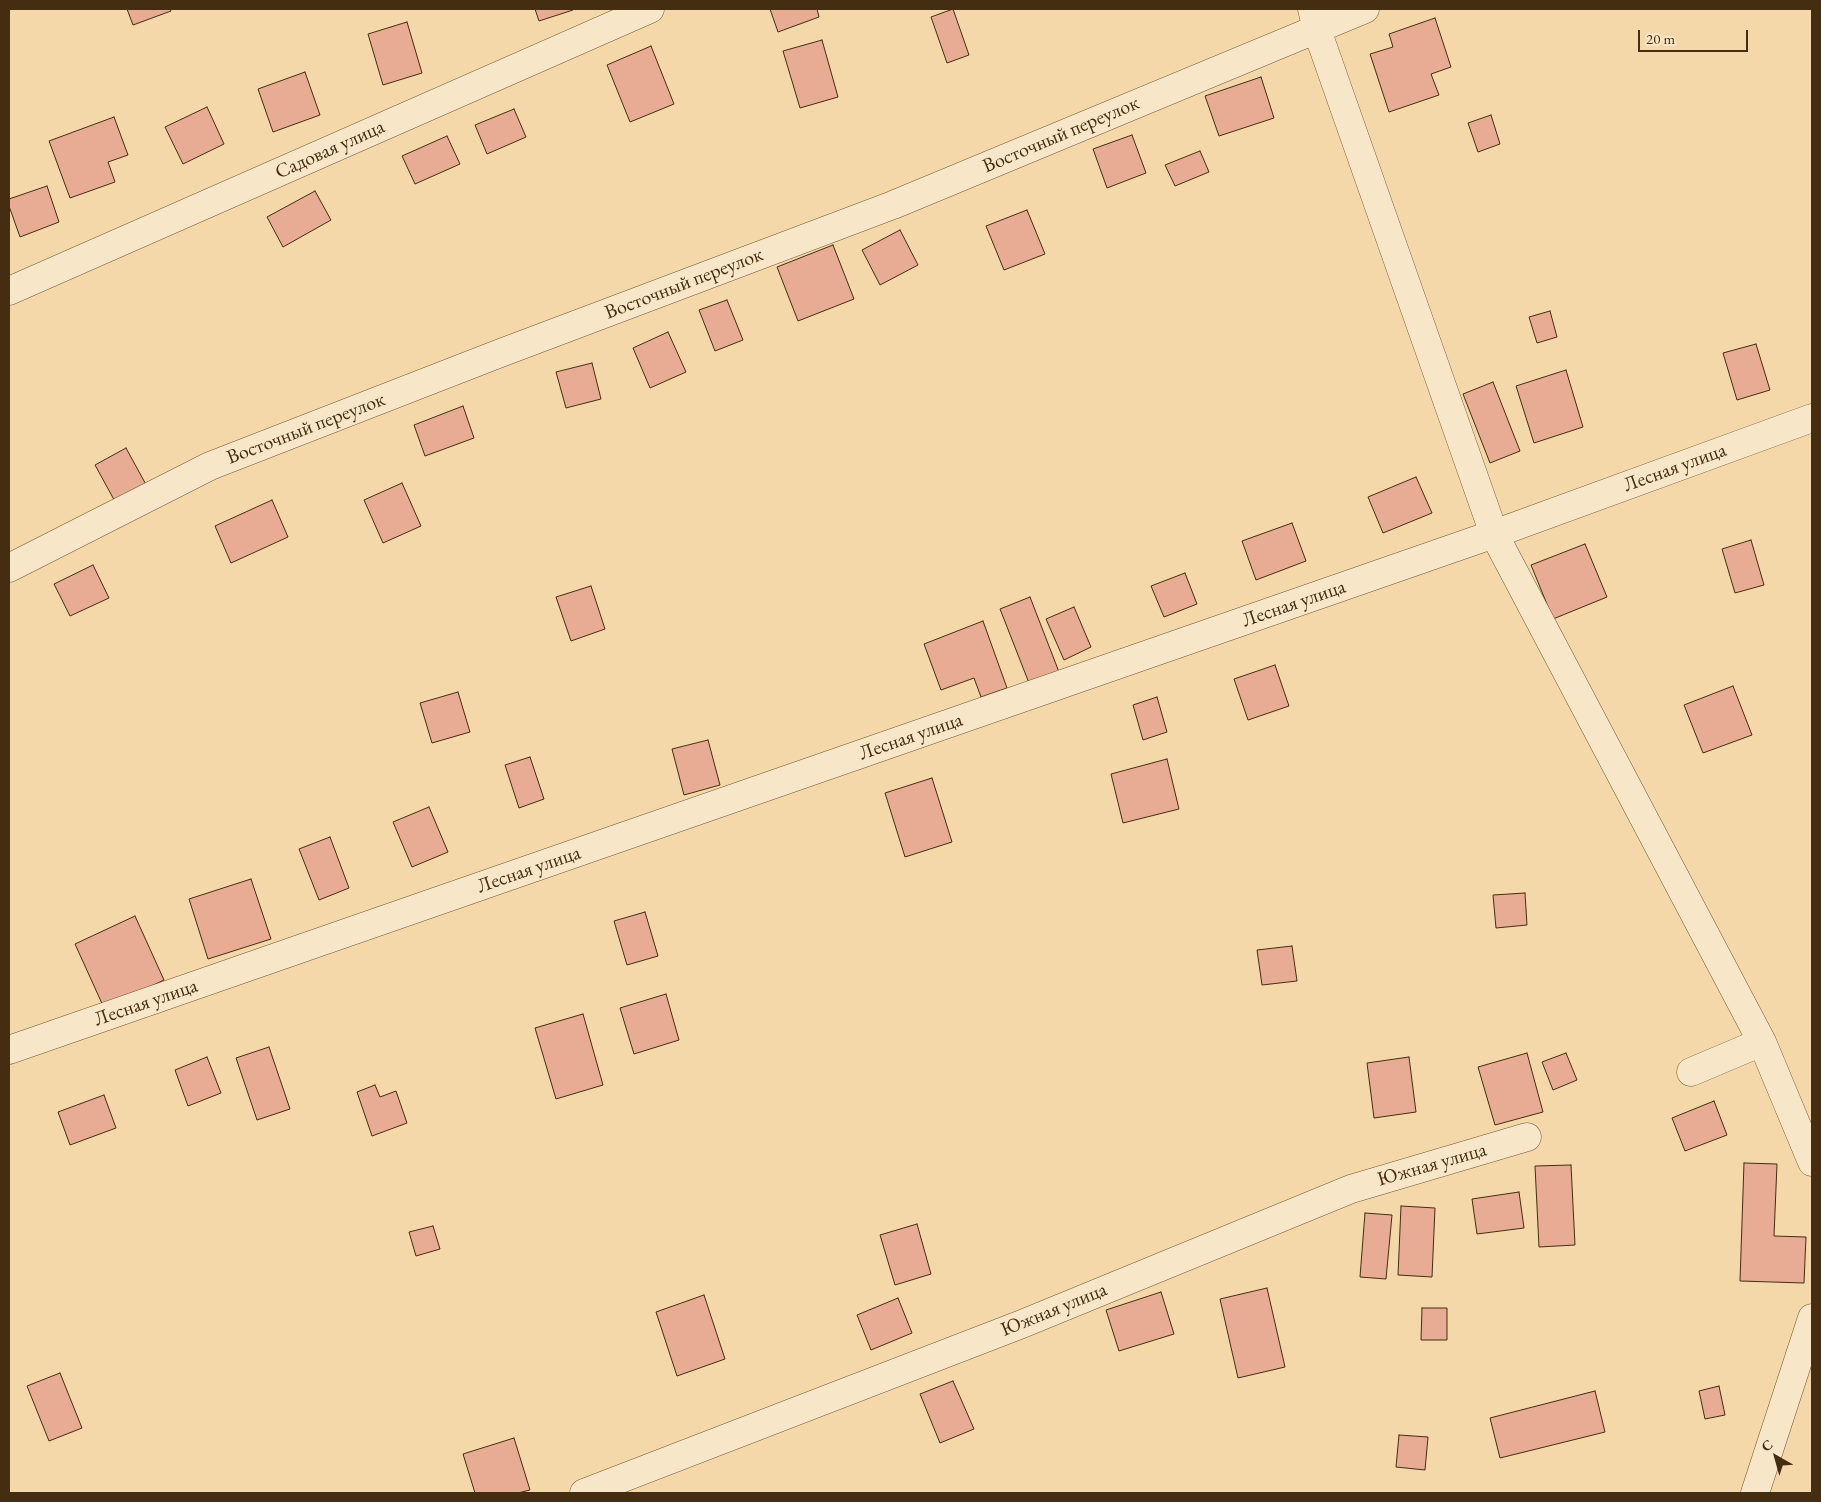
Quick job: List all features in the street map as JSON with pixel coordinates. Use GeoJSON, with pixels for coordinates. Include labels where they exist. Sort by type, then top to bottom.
{"type":"FeatureCollection","features":[{"type":"Feature","properties":{"kind":"street","name":"Садовая улица"},"geometry":{"type":"LineString","coordinates":[[9,291],[650,9]]}},
{"type":"Feature","properties":{"kind":"street","name":"Восточный переулок"},"geometry":{"type":"LineString","coordinates":[[9,568],[210,466],[508,350],[893,205],[1314,19],[1365,9]]}},
{"type":"Feature","properties":{"kind":"street"},"geometry":{"type":"LineString","coordinates":[[1314,19],[1494,534],[1762,1042],[1812,1162]]}},
{"type":"Feature","properties":{"kind":"street","name":"Лесная улица"},"geometry":{"type":"LineString","coordinates":[[9,1050],[1494,534],[1812,418]]}},
{"type":"Feature","properties":{"kind":"street"},"geometry":{"type":"LineString","coordinates":[[1691,1072],[1762,1042]]}},
{"type":"Feature","properties":{"kind":"street","name":"Южная улица"},"geometry":{"type":"LineString","coordinates":[[584,1493],[1022,1324],[1351,1189],[1527,1137]]}},
{"type":"Feature","properties":{"kind":"street"},"geometry":{"type":"LineString","coordinates":[[1755,1493],[1812,1318]]}},
{"type":"Feature","properties":{"kind":"building"},"geometry":{"type":"Polygon","coordinates":[[[127,9],[170,9],[171,11],[133,25],[127,9]]]}},
{"type":"Feature","properties":{"kind":"building"},"geometry":{"type":"Polygon","coordinates":[[[535,9],[573,9],[573,10],[539,21],[535,9]]]}},
{"type":"Feature","properties":{"kind":"building"},"geometry":{"type":"Polygon","coordinates":[[[770,9],[817,9],[819,17],[778,32],[770,9]]]}},
{"type":"Feature","properties":{"kind":"building"},"geometry":{"type":"Polygon","coordinates":[[[953,9],[969,55],[947,63],[931,17],[953,9]]]}},
{"type":"Feature","properties":{"kind":"building"},"geometry":{"type":"Polygon","coordinates":[[[1435,18],[1451,67],[1431,74],[1439,95],[1389,112],[1370,54],[1393,47],[1389,34],[1435,18]]]}},
{"type":"Feature","properties":{"kind":"building"},"geometry":{"type":"Polygon","coordinates":[[[407,22],[422,73],[383,85],[368,34],[407,22]]]}},
{"type":"Feature","properties":{"kind":"building"},"geometry":{"type":"Polygon","coordinates":[[[822,40],[838,97],[800,108],[783,51],[822,40]]]}},
{"type":"Feature","properties":{"kind":"building"},"geometry":{"type":"Polygon","coordinates":[[[651,46],[674,104],[630,122],[607,65],[651,46]]]}},
{"type":"Feature","properties":{"kind":"building"},"geometry":{"type":"Polygon","coordinates":[[[305,72],[320,115],[273,132],[258,89],[305,72]]]}},
{"type":"Feature","properties":{"kind":"building"},"geometry":{"type":"Polygon","coordinates":[[[1261,77],[1274,118],[1219,136],[1205,96],[1261,77]]]}},
{"type":"Feature","properties":{"kind":"building"},"geometry":{"type":"Polygon","coordinates":[[[207,107],[224,144],[183,164],[165,127],[207,107]]]}},
{"type":"Feature","properties":{"kind":"building"},"geometry":{"type":"Polygon","coordinates":[[[514,109],[526,137],[487,154],[475,125],[514,109]]]}},
{"type":"Feature","properties":{"kind":"building"},"geometry":{"type":"Polygon","coordinates":[[[1491,115],[1500,144],[1478,152],[1468,123],[1491,115]]]}},
{"type":"Feature","properties":{"kind":"building"},"geometry":{"type":"Polygon","coordinates":[[[114,117],[128,155],[108,162],[115,182],[70,198],[49,141],[114,117]]]}},
{"type":"Feature","properties":{"kind":"building"},"geometry":{"type":"Polygon","coordinates":[[[1132,135],[1146,173],[1107,188],[1093,149],[1132,135]]]}},
{"type":"Feature","properties":{"kind":"building"},"geometry":{"type":"Polygon","coordinates":[[[447,136],[460,164],[415,184],[402,156],[447,136]]]}},
{"type":"Feature","properties":{"kind":"building"},"geometry":{"type":"Polygon","coordinates":[[[1200,151],[1209,172],[1175,186],[1165,165],[1200,151]]]}},
{"type":"Feature","properties":{"kind":"building"},"geometry":{"type":"Polygon","coordinates":[[[47,186],[59,222],[20,237],[9,206],[9,199],[47,186]]]}},
{"type":"Feature","properties":{"kind":"building"},"geometry":{"type":"Polygon","coordinates":[[[315,191],[331,220],[283,247],[267,217],[315,191]]]}},
{"type":"Feature","properties":{"kind":"building"},"geometry":{"type":"Polygon","coordinates":[[[1027,210],[1045,254],[1004,270],[986,226],[1027,210]]]}},
{"type":"Feature","properties":{"kind":"building"},"geometry":{"type":"Polygon","coordinates":[[[900,230],[918,265],[880,285],[862,250],[900,230]]]}},
{"type":"Feature","properties":{"kind":"building"},"geometry":{"type":"Polygon","coordinates":[[[833,245],[854,299],[798,321],[777,267],[833,245]]]}},
{"type":"Feature","properties":{"kind":"building"},"geometry":{"type":"Polygon","coordinates":[[[727,300],[743,340],[715,351],[699,310],[727,300]]]}},
{"type":"Feature","properties":{"kind":"building"},"geometry":{"type":"Polygon","coordinates":[[[1550,311],[1557,337],[1537,343],[1529,317],[1550,311]]]}},
{"type":"Feature","properties":{"kind":"building"},"geometry":{"type":"Polygon","coordinates":[[[668,332],[686,372],[650,388],[633,348],[668,332]]]}},
{"type":"Feature","properties":{"kind":"building"},"geometry":{"type":"Polygon","coordinates":[[[1756,344],[1770,390],[1737,400],[1723,353],[1756,344]]]}},
{"type":"Feature","properties":{"kind":"building"},"geometry":{"type":"Polygon","coordinates":[[[592,363],[601,399],[566,408],[556,372],[592,363]]]}},
{"type":"Feature","properties":{"kind":"building"},"geometry":{"type":"Polygon","coordinates":[[[1566,370],[1583,427],[1534,443],[1516,386],[1566,370]]]}},
{"type":"Feature","properties":{"kind":"building"},"geometry":{"type":"Polygon","coordinates":[[[1493,382],[1520,451],[1490,463],[1463,394],[1493,382]]]}},
{"type":"Feature","properties":{"kind":"building"},"geometry":{"type":"Polygon","coordinates":[[[463,406],[474,438],[425,456],[414,425],[463,406]]]}},
{"type":"Feature","properties":{"kind":"building"},"geometry":{"type":"Polygon","coordinates":[[[126,448],[149,490],[118,507],[95,465],[126,448]]]}},
{"type":"Feature","properties":{"kind":"building"},"geometry":{"type":"Polygon","coordinates":[[[1416,477],[1432,513],[1383,533],[1368,497],[1416,477]]]}},
{"type":"Feature","properties":{"kind":"building"},"geometry":{"type":"Polygon","coordinates":[[[402,483],[421,526],[383,543],[364,500],[402,483]]]}},
{"type":"Feature","properties":{"kind":"building"},"geometry":{"type":"Polygon","coordinates":[[[272,500],[288,537],[231,563],[215,526],[272,500]]]}},
{"type":"Feature","properties":{"kind":"building"},"geometry":{"type":"Polygon","coordinates":[[[1292,523],[1306,561],[1256,580],[1242,541],[1292,523]]]}},
{"type":"Feature","properties":{"kind":"building"},"geometry":{"type":"Polygon","coordinates":[[[1751,540],[1764,585],[1735,593],[1722,549],[1751,540]]]}},
{"type":"Feature","properties":{"kind":"building"},"geometry":{"type":"Polygon","coordinates":[[[1585,544],[1607,597],[1553,619],[1531,565],[1585,544]]]}},
{"type":"Feature","properties":{"kind":"building"},"geometry":{"type":"Polygon","coordinates":[[[93,565],[109,598],[70,616],[54,584],[93,565]]]}},
{"type":"Feature","properties":{"kind":"building"},"geometry":{"type":"Polygon","coordinates":[[[1185,573],[1197,604],[1164,617],[1151,586],[1185,573]]]}},
{"type":"Feature","properties":{"kind":"building"},"geometry":{"type":"Polygon","coordinates":[[[591,586],[605,629],[571,641],[556,597],[591,586]]]}},
{"type":"Feature","properties":{"kind":"building"},"geometry":{"type":"Polygon","coordinates":[[[1030,597],[1059,672],[1029,683],[1000,609],[1030,597]]]}},
{"type":"Feature","properties":{"kind":"building"},"geometry":{"type":"Polygon","coordinates":[[[1074,607],[1091,647],[1064,660],[1046,619],[1074,607]]]}},
{"type":"Feature","properties":{"kind":"building"},"geometry":{"type":"Polygon","coordinates":[[[983,621],[1007,688],[981,697],[974,678],[941,690],[924,644],[983,621]]]}},
{"type":"Feature","properties":{"kind":"building"},"geometry":{"type":"Polygon","coordinates":[[[1275,665],[1289,706],[1248,720],[1234,679],[1275,665]]]}},
{"type":"Feature","properties":{"kind":"building"},"geometry":{"type":"Polygon","coordinates":[[[1733,686],[1752,735],[1703,753],[1684,705],[1733,686]]]}},
{"type":"Feature","properties":{"kind":"building"},"geometry":{"type":"Polygon","coordinates":[[[458,692],[470,732],[432,743],[420,703],[458,692]]]}},
{"type":"Feature","properties":{"kind":"building"},"geometry":{"type":"Polygon","coordinates":[[[1157,697],[1167,732],[1143,740],[1133,705],[1157,697]]]}},
{"type":"Feature","properties":{"kind":"building"},"geometry":{"type":"Polygon","coordinates":[[[708,740],[720,785],[684,795],[672,749],[708,740]]]}},
{"type":"Feature","properties":{"kind":"building"},"geometry":{"type":"Polygon","coordinates":[[[530,757],[544,799],[519,808],[505,765],[530,757]]]}},
{"type":"Feature","properties":{"kind":"building"},"geometry":{"type":"Polygon","coordinates":[[[1167,759],[1179,809],[1123,823],[1111,774],[1167,759]]]}},
{"type":"Feature","properties":{"kind":"building"},"geometry":{"type":"Polygon","coordinates":[[[932,778],[952,842],[905,857],[885,793],[932,778]]]}},
{"type":"Feature","properties":{"kind":"building"},"geometry":{"type":"Polygon","coordinates":[[[429,807],[448,852],[412,867],[393,822],[429,807]]]}},
{"type":"Feature","properties":{"kind":"building"},"geometry":{"type":"Polygon","coordinates":[[[330,837],[349,888],[319,900],[299,849],[330,837]]]}},
{"type":"Feature","properties":{"kind":"building"},"geometry":{"type":"Polygon","coordinates":[[[251,879],[271,939],[208,959],[189,899],[251,879]]]}},
{"type":"Feature","properties":{"kind":"building"},"geometry":{"type":"Polygon","coordinates":[[[1525,893],[1527,925],[1496,928],[1493,895],[1525,893]]]}},
{"type":"Feature","properties":{"kind":"building"},"geometry":{"type":"Polygon","coordinates":[[[645,912],[658,956],[627,965],[614,921],[645,912]]]}},
{"type":"Feature","properties":{"kind":"building"},"geometry":{"type":"Polygon","coordinates":[[[135,916],[164,980],[104,1008],[75,944],[135,916]]]}},
{"type":"Feature","properties":{"kind":"building"},"geometry":{"type":"Polygon","coordinates":[[[1292,946],[1297,981],[1262,985],[1257,950],[1292,946]]]}},
{"type":"Feature","properties":{"kind":"building"},"geometry":{"type":"Polygon","coordinates":[[[666,994],[679,1040],[634,1054],[620,1008],[666,994]]]}},
{"type":"Feature","properties":{"kind":"building"},"geometry":{"type":"Polygon","coordinates":[[[583,1014],[603,1085],[556,1099],[535,1028],[583,1014]]]}},
{"type":"Feature","properties":{"kind":"building"},"geometry":{"type":"Polygon","coordinates":[[[269,1047],[290,1109],[257,1120],[236,1058],[269,1047]]]}},
{"type":"Feature","properties":{"kind":"building"},"geometry":{"type":"Polygon","coordinates":[[[1527,1053],[1543,1112],[1495,1125],[1478,1067],[1527,1053]]]}},
{"type":"Feature","properties":{"kind":"building"},"geometry":{"type":"Polygon","coordinates":[[[1566,1053],[1577,1080],[1553,1090],[1542,1062],[1566,1053]]]}},
{"type":"Feature","properties":{"kind":"building"},"geometry":{"type":"Polygon","coordinates":[[[207,1057],[221,1093],[188,1106],[175,1070],[207,1057]]]}},
{"type":"Feature","properties":{"kind":"building"},"geometry":{"type":"Polygon","coordinates":[[[1409,1057],[1416,1112],[1374,1118],[1367,1063],[1409,1057]]]}},
{"type":"Feature","properties":{"kind":"building"},"geometry":{"type":"Polygon","coordinates":[[[375,1085],[380,1097],[396,1091],[407,1123],[372,1136],[357,1092],[375,1085]]]}},
{"type":"Feature","properties":{"kind":"building"},"geometry":{"type":"Polygon","coordinates":[[[104,1095],[116,1128],[70,1145],[58,1112],[104,1095]]]}},
{"type":"Feature","properties":{"kind":"building"},"geometry":{"type":"Polygon","coordinates":[[[1714,1101],[1727,1135],[1685,1151],[1672,1118],[1714,1101]]]}},
{"type":"Feature","properties":{"kind":"building"},"geometry":{"type":"Polygon","coordinates":[[[1744,1163],[1777,1164],[1774,1236],[1806,1237],[1804,1283],[1740,1281],[1744,1163]]]}},
{"type":"Feature","properties":{"kind":"building"},"geometry":{"type":"Polygon","coordinates":[[[1571,1165],[1575,1245],[1539,1247],[1535,1166],[1571,1165]]]}},
{"type":"Feature","properties":{"kind":"building"},"geometry":{"type":"Polygon","coordinates":[[[1519,1192],[1524,1228],[1477,1234],[1472,1199],[1519,1192]]]}},
{"type":"Feature","properties":{"kind":"building"},"geometry":{"type":"Polygon","coordinates":[[[1401,1206],[1435,1208],[1432,1277],[1398,1275],[1401,1206]]]}},
{"type":"Feature","properties":{"kind":"building"},"geometry":{"type":"Polygon","coordinates":[[[1365,1213],[1392,1215],[1386,1279],[1360,1277],[1365,1213]]]}},
{"type":"Feature","properties":{"kind":"building"},"geometry":{"type":"Polygon","coordinates":[[[917,1224],[931,1274],[895,1285],[880,1235],[917,1224]]]}},
{"type":"Feature","properties":{"kind":"building"},"geometry":{"type":"Polygon","coordinates":[[[433,1226],[440,1249],[416,1256],[409,1232],[433,1226]]]}},
{"type":"Feature","properties":{"kind":"building"},"geometry":{"type":"Polygon","coordinates":[[[1267,1288],[1285,1367],[1238,1378],[1220,1299],[1267,1288]]]}},
{"type":"Feature","properties":{"kind":"building"},"geometry":{"type":"Polygon","coordinates":[[[1161,1292],[1174,1334],[1119,1351],[1106,1310],[1161,1292]]]}},
{"type":"Feature","properties":{"kind":"building"},"geometry":{"type":"Polygon","coordinates":[[[704,1295],[725,1359],[677,1376],[656,1312],[704,1295]]]}},
{"type":"Feature","properties":{"kind":"building"},"geometry":{"type":"Polygon","coordinates":[[[898,1298],[912,1333],[871,1350],[857,1315],[898,1298]]]}},
{"type":"Feature","properties":{"kind":"building"},"geometry":{"type":"Polygon","coordinates":[[[1422,1308],[1447,1308],[1447,1340],[1421,1340],[1422,1308]]]}},
{"type":"Feature","properties":{"kind":"building"},"geometry":{"type":"Polygon","coordinates":[[[60,1373],[82,1428],[49,1441],[27,1386],[60,1373]]]}},
{"type":"Feature","properties":{"kind":"building"},"geometry":{"type":"Polygon","coordinates":[[[953,1381],[974,1429],[940,1443],[920,1394],[953,1381]]]}},
{"type":"Feature","properties":{"kind":"building"},"geometry":{"type":"Polygon","coordinates":[[[1719,1386],[1725,1415],[1705,1419],[1699,1391],[1719,1386]]]}},
{"type":"Feature","properties":{"kind":"building"},"geometry":{"type":"Polygon","coordinates":[[[1595,1391],[1605,1432],[1500,1458],[1490,1418],[1595,1391]]]}},
{"type":"Feature","properties":{"kind":"building"},"geometry":{"type":"Polygon","coordinates":[[[1399,1435],[1428,1437],[1425,1470],[1396,1467],[1399,1435]]]}},
{"type":"Feature","properties":{"kind":"building"},"geometry":{"type":"Polygon","coordinates":[[[514,1438],[530,1490],[518,1493],[475,1493],[463,1454],[514,1438]]]}}]}
